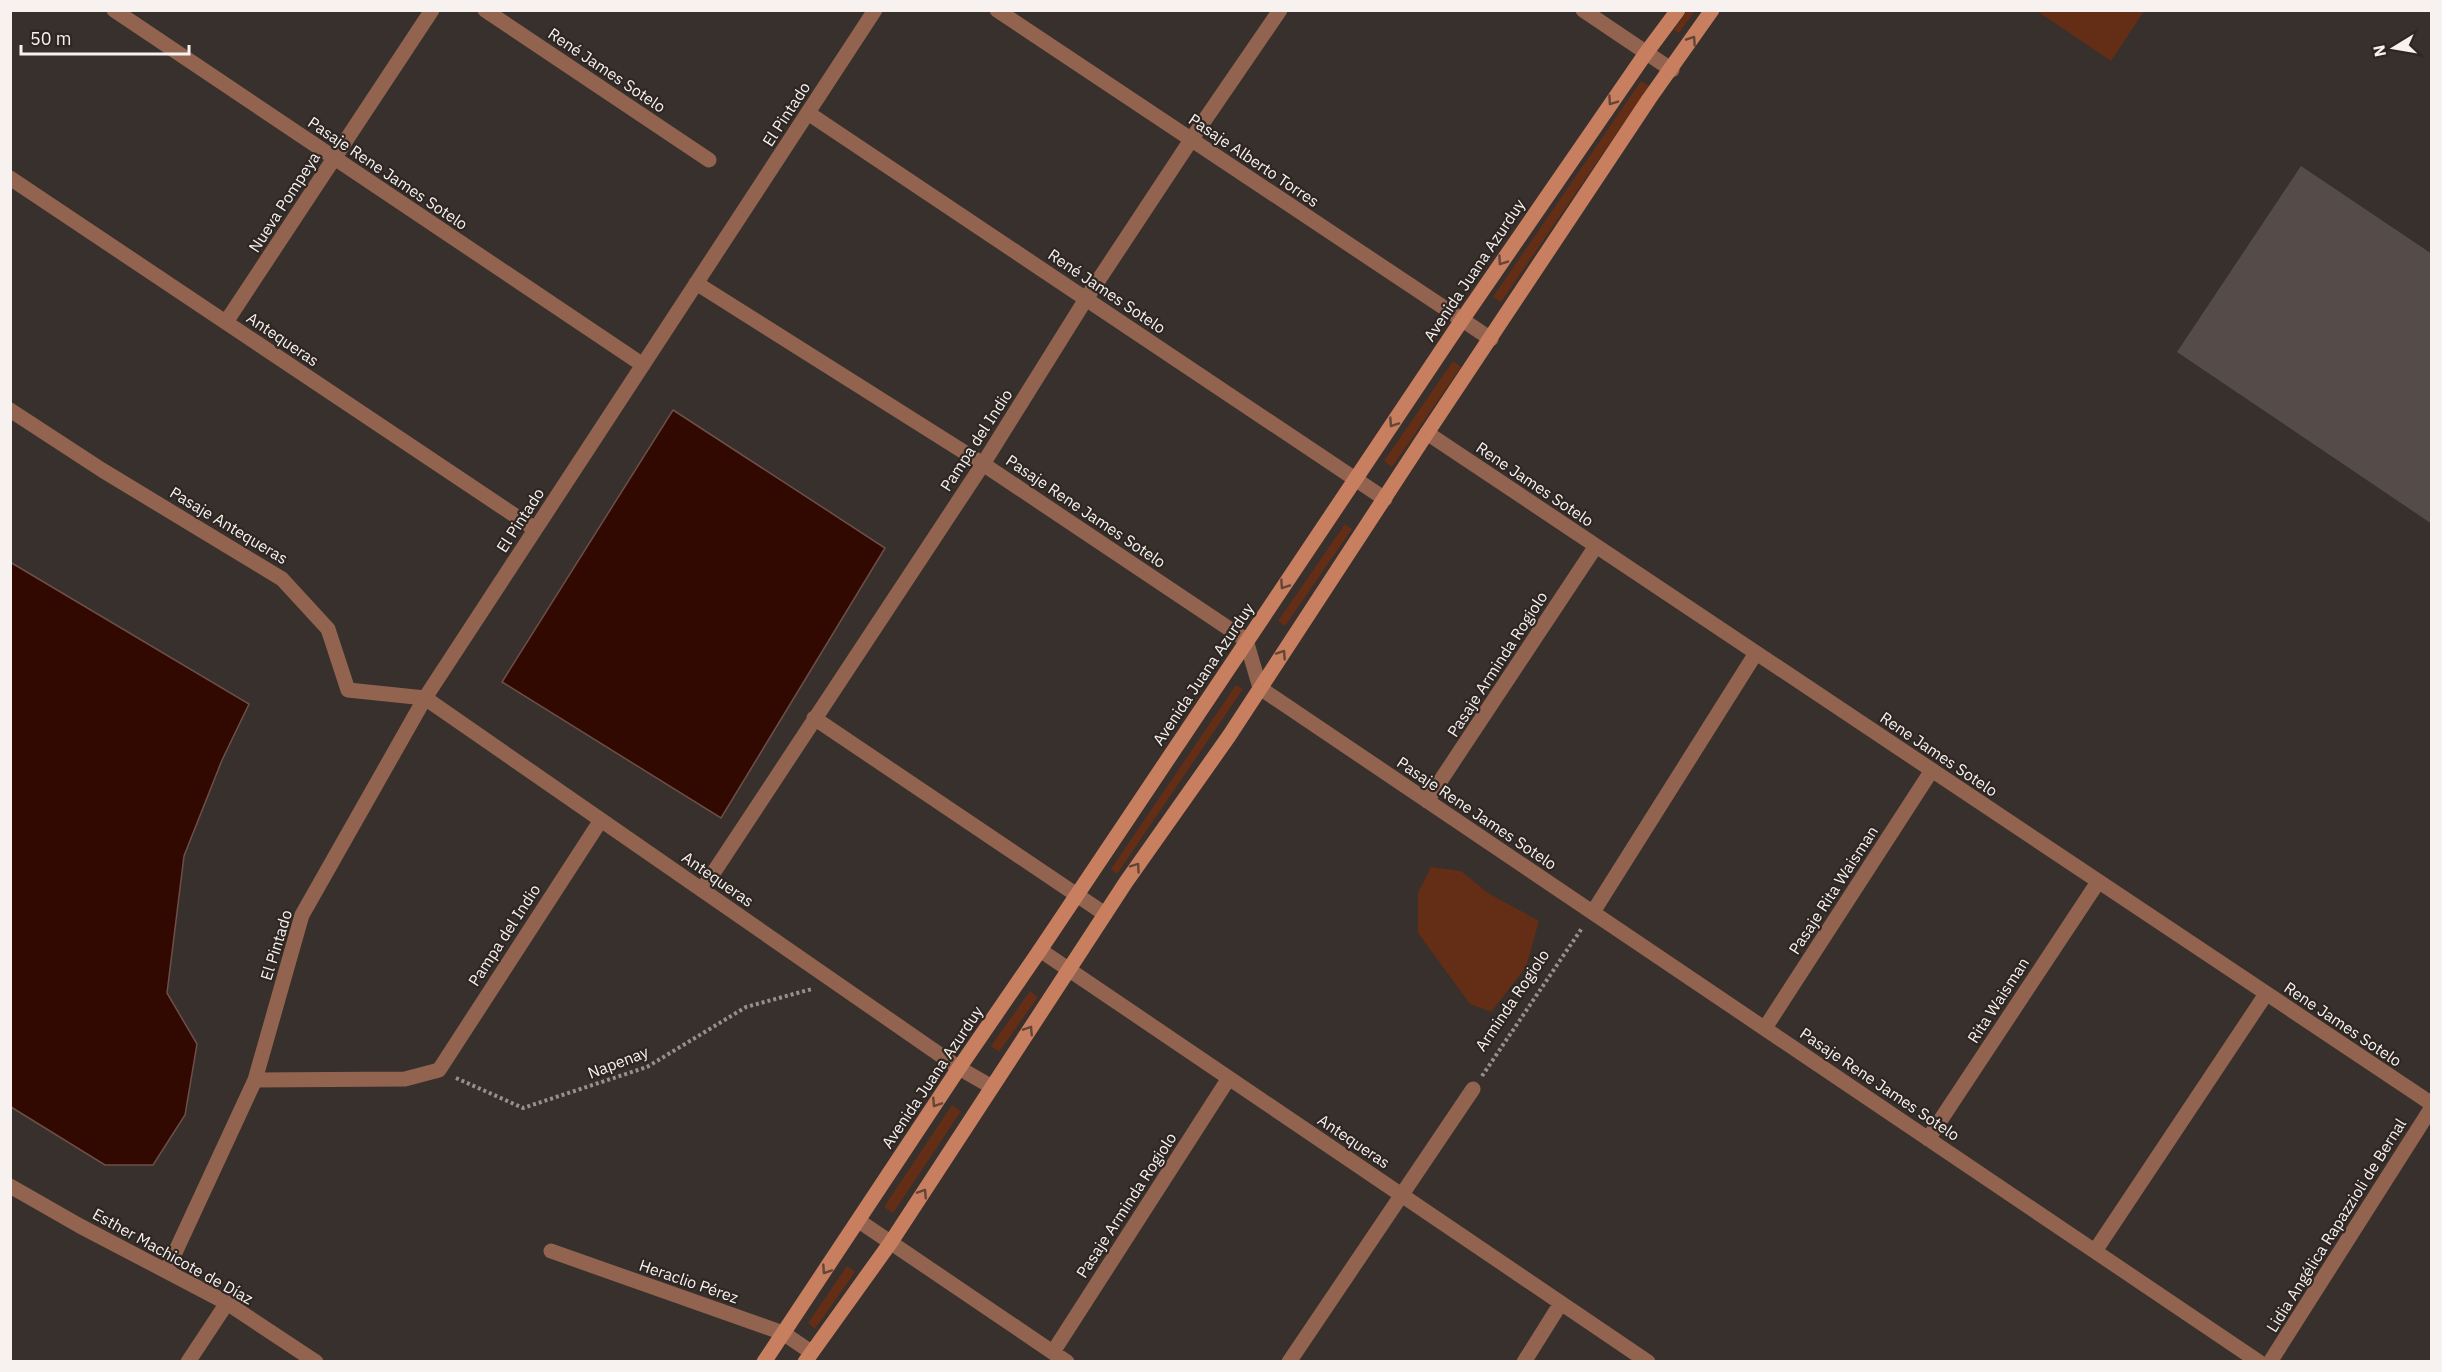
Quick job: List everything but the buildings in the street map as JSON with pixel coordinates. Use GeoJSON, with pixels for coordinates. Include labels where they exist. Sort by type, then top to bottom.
{"type":"FeatureCollection","features":[{"type":"Feature","properties":{"kind":"main road","name":"Avenida Juana Azurduy"},"geometry":{"type":"LineString","coordinates":[[764,1362],[1462,320],[1646,52],[1678,10]]}},
{"type":"Feature","properties":{"kind":"main road"},"geometry":{"type":"LineString","coordinates":[[808,1357],[891,1242],[1105,914],[1260,688],[1649,99],[1672,70],[1712,10]]}},
{"type":"Feature","properties":{"kind":"street","name":"Pasaje Rene James Sotelo"},"geometry":{"type":"LineString","coordinates":[[114,10],[643,365]]}},
{"type":"Feature","properties":{"kind":"street","name":"Nueva Pompeya"},"geometry":{"type":"LineString","coordinates":[[226,322],[432,10]]}},
{"type":"Feature","properties":{"kind":"street","name":"René James Sotelo"},"geometry":{"type":"LineString","coordinates":[[485,10],[708,160]]}},
{"type":"Feature","properties":{"kind":"street","name":"El Pintado"},"geometry":{"type":"LineString","coordinates":[[167,1270],[255,1080],[302,915],[425,698],[875,10]]}},
{"type":"Feature","properties":{"kind":"street","name":"Pasaje Alberto Torres"},"geometry":{"type":"LineString","coordinates":[[997,10],[1491,339]]}},
{"type":"Feature","properties":{"kind":"street","name":"Pampa del Indio"},"geometry":{"type":"LineString","coordinates":[[702,890],[983,464],[1086,299],[1280,10]]}},
{"type":"Feature","properties":{"kind":"street"},"geometry":{"type":"LineString","coordinates":[[1583,10],[1672,70]]}},
{"type":"Feature","properties":{"kind":"street","name":"René James Sotelo"},"geometry":{"type":"LineString","coordinates":[[808,113],[1385,499]]}},
{"type":"Feature","properties":{"kind":"street","name":"Antequeras"},"geometry":{"type":"LineString","coordinates":[[10,178],[535,530]]}},
{"type":"Feature","properties":{"kind":"street","name":"Pasaje Rene James Sotelo"},"geometry":{"type":"LineString","coordinates":[[696,283],[983,464],[1246,640]]}},
{"type":"Feature","properties":{"kind":"street","name":"Pasaje Antequeras"},"geometry":{"type":"LineString","coordinates":[[10,410],[112,476],[282,579],[328,629],[348,690],[425,698]]}},
{"type":"Feature","properties":{"kind":"street","name":"Rene James Sotelo"},"geometry":{"type":"LineString","coordinates":[[1427,433],[2432,1106]]}},
{"type":"Feature","properties":{"kind":"street","name":"Pasaje Arminda Rogiolo"},"geometry":{"type":"LineString","coordinates":[[1427,801],[1596,546]]}},
{"type":"Feature","properties":{"kind":"street"},"geometry":{"type":"LineString","coordinates":[[1246,640],[1260,688]]}},
{"type":"Feature","properties":{"kind":"street"},"geometry":{"type":"LineString","coordinates":[[1593,912],[1756,653]]}},
{"type":"Feature","properties":{"kind":"street","name":"Pasaje Rene James Sotelo"},"geometry":{"type":"LineString","coordinates":[[1260,688],[2259,1362]]}},
{"type":"Feature","properties":{"kind":"street","name":"Antequeras"},"geometry":{"type":"LineString","coordinates":[[425,698],[959,1068],[992,1087]]}},
{"type":"Feature","properties":{"kind":"street"},"geometry":{"type":"LineString","coordinates":[[814,718],[1105,914]]}},
{"type":"Feature","properties":{"kind":"street","name":"Pasaje Rita Waisman"},"geometry":{"type":"LineString","coordinates":[[1765,1028],[1932,770]]}},
{"type":"Feature","properties":{"kind":"street","name":"Pampa del Indio"},"geometry":{"type":"LineString","coordinates":[[439,1070],[601,820]]}},
{"type":"Feature","properties":{"kind":"street","name":"Rita Waisman"},"geometry":{"type":"LineString","coordinates":[[1928,1139],[2098,882]]}},
{"type":"Feature","properties":{"kind":"street","name":"Antequeras"},"geometry":{"type":"LineString","coordinates":[[1040,950],[1648,1362]]}},
{"type":"Feature","properties":{"kind":"street"},"geometry":{"type":"LineString","coordinates":[[2095,1251],[2266,994]]}},
{"type":"Feature","properties":{"kind":"street"},"geometry":{"type":"LineString","coordinates":[[255,1080],[405,1078],[439,1070]]}},
{"type":"Feature","properties":{"kind":"street","name":"Pasaje Arminda Rogiolo"},"geometry":{"type":"LineString","coordinates":[[1053,1352],[1229,1078]]}},
{"type":"Feature","properties":{"kind":"street"},"geometry":{"type":"LineString","coordinates":[[1289,1362],[1473,1089]]}},
{"type":"Feature","properties":{"kind":"street","name":"Lidia Angélica Rapazzioli de Bernal"},"geometry":{"type":"LineString","coordinates":[[2270,1362],[2432,1106]]}},
{"type":"Feature","properties":{"kind":"street","name":"Esther Machicote de Díaz"},"geometry":{"type":"LineString","coordinates":[[10,1186],[80,1226],[227,1303],[316,1362]]}},
{"type":"Feature","properties":{"kind":"street"},"geometry":{"type":"LineString","coordinates":[[859,1221],[1067,1362]]}},
{"type":"Feature","properties":{"kind":"street","name":"Heraclio Pérez"},"geometry":{"type":"LineString","coordinates":[[551,1251],[783,1333],[808,1357]]}},
{"type":"Feature","properties":{"kind":"street"},"geometry":{"type":"LineString","coordinates":[[188,1362],[227,1303]]}},
{"type":"Feature","properties":{"kind":"street"},"geometry":{"type":"LineString","coordinates":[[1524,1362],[1561,1303]]}},
{"type":"Feature","properties":{"kind":"path","name":"Arminda Rogiolo"},"geometry":{"type":"LineString","coordinates":[[1473,1089],[1593,912]]}},
{"type":"Feature","properties":{"kind":"path","name":"Napenay"},"geometry":{"type":"LineString","coordinates":[[439,1070],[524,1108],[647,1067],[746,1007],[836,983]]}},
{"type":"Feature","properties":{"kind":"shaded area"},"geometry":{"type":"Polygon","coordinates":[[[1687,11],[1695,11],[1679,33],[1674,30],[1687,11]]]}},
{"type":"Feature","properties":{"kind":"shaded area"},"geometry":{"type":"Polygon","coordinates":[[[2037,11],[2144,11],[2111,61],[2037,11]]]}},
{"type":"Feature","properties":{"kind":"shaded area"},"geometry":{"type":"Polygon","coordinates":[[[1641,81],[1649,86],[1501,302],[1493,297],[1641,81]]]}},
{"type":"Feature","properties":{"kind":"shaded area"},"geometry":{"type":"Polygon","coordinates":[[[1453,361],[1461,367],[1392,467],[1384,461],[1453,361]]]}},
{"type":"Feature","properties":{"kind":"shaded area"},"geometry":{"type":"Polygon","coordinates":[[[673,410],[885,548],[721,818],[502,682],[673,410]]]}},
{"type":"Feature","properties":{"kind":"shaded area"},"geometry":{"type":"Polygon","coordinates":[[[1345,524],[1352,529],[1285,626],[1278,621],[1345,524]]]}},
{"type":"Feature","properties":{"kind":"shaded area"},"geometry":{"type":"Polygon","coordinates":[[[10,562],[249,704],[222,760],[184,856],[167,993],[197,1044],[185,1115],[153,1165],[105,1165],[11,1107],[10,562]]]}},
{"type":"Feature","properties":{"kind":"shaded area"},"geometry":{"type":"Polygon","coordinates":[[[1236,685],[1243,689],[1117,874],[1111,869],[1236,685]]]}},
{"type":"Feature","properties":{"kind":"shaded area"},"geometry":{"type":"Polygon","coordinates":[[[1431,867],[1461,871],[1488,893],[1539,921],[1526,967],[1491,1012],[1470,1004],[1418,933],[1418,893],[1431,867]]]}},
{"type":"Feature","properties":{"kind":"shaded area"},"geometry":{"type":"Polygon","coordinates":[[[1030,991],[1038,997],[999,1052],[991,1046],[1030,991]]]}},
{"type":"Feature","properties":{"kind":"shaded area"},"geometry":{"type":"Polygon","coordinates":[[[952,1105],[961,1111],[893,1213],[884,1207],[952,1105]]]}},
{"type":"Feature","properties":{"kind":"shaded area"},"geometry":{"type":"Polygon","coordinates":[[[847,1266],[855,1272],[815,1329],[808,1323],[847,1266]]]}}]}
